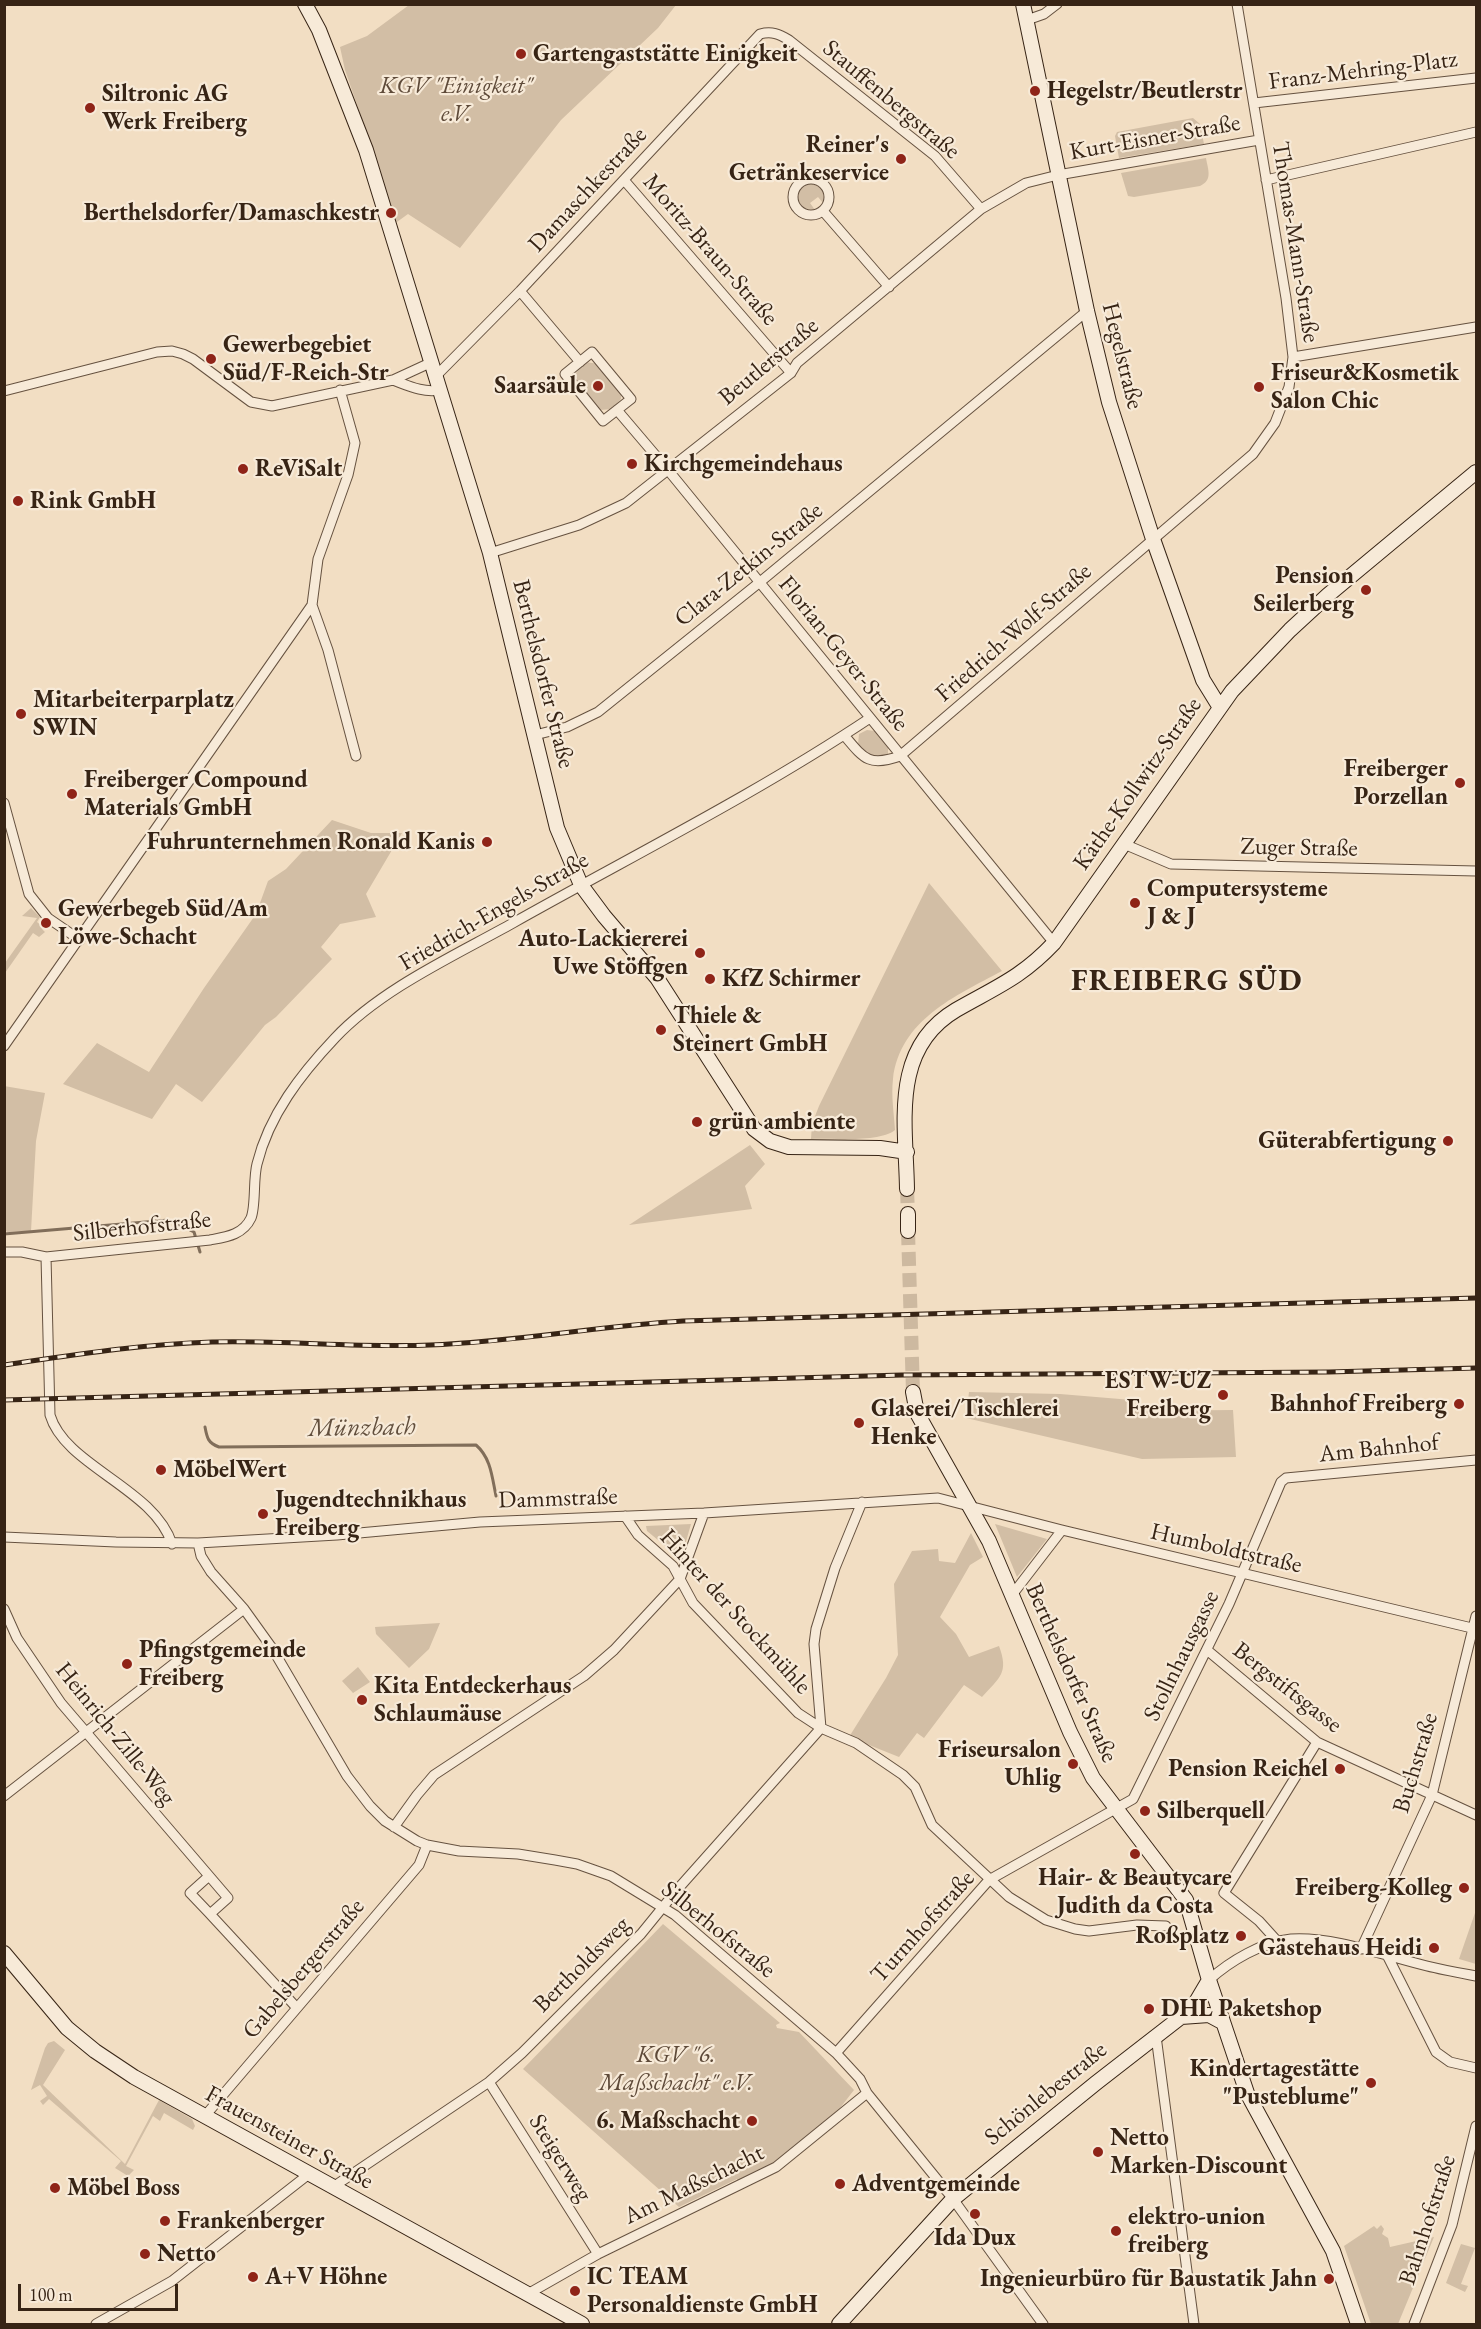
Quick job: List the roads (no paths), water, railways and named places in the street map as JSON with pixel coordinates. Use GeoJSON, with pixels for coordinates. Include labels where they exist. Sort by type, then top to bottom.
{"type":"FeatureCollection","features":[{"type":"Feature","properties":{"kind":"street","name":"Berthelsdorfer Straße"},"geometry":{"type":"LineString","coordinates":[[305,4],[324,42],[366,150],[490,553],[557,828],[581,885],[604,916],[657,978],[754,1129],[770,1141],[789,1147],[880,1148],[907,1152]]}},
{"type":"Feature","properties":{"kind":"street","name":"Hegelstraße"},"geometry":{"type":"LineString","coordinates":[[1023,4],[1108,402],[1203,680],[1219,706]]}},
{"type":"Feature","properties":{"kind":"street"},"geometry":{"type":"LineString","coordinates":[[1027,20],[1044,14],[1057,4]]}},
{"type":"Feature","properties":{"kind":"street","name":"Thomas-Mann-Straße"},"geometry":{"type":"LineString","coordinates":[[1153,539],[1253,454],[1275,423],[1288,387],[1293,357],[1286,298],[1237,4]]}},
{"type":"Feature","properties":{"kind":"street","name":"Damaschkestraße"},"geometry":{"type":"LineString","coordinates":[[434,369],[520,291],[760,34],[768,32]]}},
{"type":"Feature","properties":{"kind":"street","name":"Stauffenbergstraße"},"geometry":{"type":"LineString","coordinates":[[768,32],[776,33],[789,40],[935,156],[981,209]]}},
{"type":"Feature","properties":{"kind":"street","name":"Franz-Mehring-Platz"},"geometry":{"type":"LineString","coordinates":[[1254,104],[1476,78]]}},
{"type":"Feature","properties":{"kind":"street"},"geometry":{"type":"LineString","coordinates":[[1266,180],[1476,132]]}},
{"type":"Feature","properties":{"kind":"street","name":"Kurt-Eisner-Straße"},"geometry":{"type":"LineString","coordinates":[[1058,175],[1259,140]]}},
{"type":"Feature","properties":{"kind":"street","name":"Beutlerstraße"},"geometry":{"type":"LineString","coordinates":[[490,553],[579,525],[626,503],[791,373],[797,363],[981,209],[1026,183],[1058,175]]}},
{"type":"Feature","properties":{"kind":"street"},"geometry":{"type":"LineString","coordinates":[[809,178],[821,181],[825,185],[829,198],[823,211],[806,214],[797,209],[792,197],[798,183],[809,178]]}},
{"type":"Feature","properties":{"kind":"street","name":"Moritz-Braun-Straße"},"geometry":{"type":"LineString","coordinates":[[624,180],[791,373]]}},
{"type":"Feature","properties":{"kind":"street"},"geometry":{"type":"LineString","coordinates":[[823,211],[889,287]]}},
{"type":"Feature","properties":{"kind":"street"},"geometry":{"type":"LineString","coordinates":[[520,291],[580,362]]}},
{"type":"Feature","properties":{"kind":"street","name":"Clara-Zetkin-Straße"},"geometry":{"type":"LineString","coordinates":[[535,735],[567,727],[598,712],[760,582],[1087,311]]}},
{"type":"Feature","properties":{"kind":"street"},"geometry":{"type":"LineString","coordinates":[[1293,357],[1476,327]]}},
{"type":"Feature","properties":{"kind":"street"},"geometry":{"type":"LineString","coordinates":[[4,391],[142,354],[172,351],[193,359],[251,402],[272,406],[434,369]]}},
{"type":"Feature","properties":{"kind":"street"},"geometry":{"type":"LineString","coordinates":[[592,352],[631,399],[603,421],[565,374],[580,362],[592,352]]}},
{"type":"Feature","properties":{"kind":"street"},"geometry":{"type":"LineString","coordinates":[[393,380],[421,390],[431,392],[440,390]]}},
{"type":"Feature","properties":{"kind":"street"},"geometry":{"type":"LineString","coordinates":[[340,390],[355,443],[348,475],[318,559],[312,604],[328,650],[356,756]]}},
{"type":"Feature","properties":{"kind":"street","name":"Florian-Geyer-Straße"},"geometry":{"type":"LineString","coordinates":[[617,410],[1054,943]]}},
{"type":"Feature","properties":{"kind":"street","name":"Käthe-Kollwitz-Straße"},"geometry":{"type":"LineString","coordinates":[[907,1152],[907,1078],[912,1060],[928,1033],[955,1011],[999,988],[1034,965],[1054,943],[1219,706],[1306,614],[1476,472]]}},
{"type":"Feature","properties":{"kind":"street","name":"Friedrich-Wolf-Straße"},"geometry":{"type":"LineString","coordinates":[[900,756],[1153,539]]}},
{"type":"Feature","properties":{"kind":"street"},"geometry":{"type":"LineString","coordinates":[[4,1046],[312,604]]}},
{"type":"Feature","properties":{"kind":"street","name":"Friedrich-Engels-Straße"},"geometry":{"type":"LineString","coordinates":[[242,1231],[252,1216],[255,1172],[261,1147],[275,1119],[305,1071],[337,1036],[372,1006],[425,972],[844,735],[870,718]]}},
{"type":"Feature","properties":{"kind":"street","name":"Florian-Geyer-Straße"},"geometry":{"type":"LineString","coordinates":[[844,735],[861,756],[868,760],[886,761],[900,756]]}},
{"type":"Feature","properties":{"kind":"street"},"geometry":{"type":"LineString","coordinates":[[4,803],[29,894],[48,918],[80,940]]}},
{"type":"Feature","properties":{"kind":"street","name":"Zuger Straße"},"geometry":{"type":"LineString","coordinates":[[1124,844],[1171,864],[1476,871]]}},
{"type":"Feature","properties":{"kind":"street"},"geometry":{"type":"LineString","coordinates":[[907,1152],[908,1189]]}},
{"type":"Feature","properties":{"kind":"street"},"geometry":{"type":"LineString","coordinates":[[908,1214],[908,1231]]}},
{"type":"Feature","properties":{"kind":"street","name":"Silberhofstraße"},"geometry":{"type":"LineString","coordinates":[[4,1252],[22,1252],[45,1257],[210,1240],[242,1231]]}},
{"type":"Feature","properties":{"kind":"street","name":"Silberhofstraße"},"geometry":{"type":"LineString","coordinates":[[45,1257],[50,1415],[53,1426],[60,1437],[76,1451],[156,1515],[168,1532],[172,1544]]}},
{"type":"Feature","properties":{"kind":"street","name":"Berthelsdorfer Straße"},"geometry":{"type":"LineString","coordinates":[[913,1392],[918,1413],[986,1536],[1093,1778],[1186,1900],[1222,2022],[1247,2093],[1333,2251],[1358,2325]]}},
{"type":"Feature","properties":{"kind":"street","name":"Am Bahnhof"},"geometry":{"type":"LineString","coordinates":[[1286,1478],[1476,1460]]}},
{"type":"Feature","properties":{"kind":"street","name":"Stollnhausgasse"},"geometry":{"type":"LineString","coordinates":[[1116,1810],[1133,1799],[1243,1574],[1281,1482],[1286,1478]]}},
{"type":"Feature","properties":{"kind":"street","name":"Dammstraße"},"geometry":{"type":"LineString","coordinates":[[4,1537],[172,1544],[480,1522],[704,1513],[938,1498],[968,1504]]}},
{"type":"Feature","properties":{"kind":"street","name":"Hinter der Stockmühle"},"geometry":{"type":"LineString","coordinates":[[821,1728],[814,1644],[816,1629],[835,1568],[862,1502]]}},
{"type":"Feature","properties":{"kind":"street","name":"Humboldtstraße"},"geometry":{"type":"LineString","coordinates":[[968,1504],[1062,1530],[1475,1629]]}},
{"type":"Feature","properties":{"kind":"street"},"geometry":{"type":"LineString","coordinates":[[394,1827],[435,1775],[584,1676],[614,1650],[680,1579],[704,1513]]}},
{"type":"Feature","properties":{"kind":"street","name":"Hinter der Stockmühle"},"geometry":{"type":"LineString","coordinates":[[626,1516],[638,1535],[673,1566],[693,1603],[798,1713],[821,1728],[856,1743],[903,1775],[915,1787],[932,1825],[989,1880],[1017,1903],[1046,1920],[1065,1927],[1089,1931],[1117,1926],[1166,1926]]}},
{"type":"Feature","properties":{"kind":"street"},"geometry":{"type":"LineString","coordinates":[[1012,1594],[1062,1530]]}},
{"type":"Feature","properties":{"kind":"street","name":"Silberhofstraße"},"geometry":{"type":"LineString","coordinates":[[198,1543],[201,1556],[211,1572],[244,1609],[272,1648],[347,1776],[370,1806],[394,1827],[427,1845],[459,1851],[518,1854],[577,1864],[611,1876],[675,1915],[836,2053],[860,2079],[867,2093],[954,2199],[1043,2325]]}},
{"type":"Feature","properties":{"kind":"street","name":"Heinrich-Zille-Weg"},"geometry":{"type":"LineString","coordinates":[[4,1609],[17,1638],[61,1704],[228,1898],[210,1914]]}},
{"type":"Feature","properties":{"kind":"street"},"geometry":{"type":"LineString","coordinates":[[4,1796],[244,1609]]}},
{"type":"Feature","properties":{"kind":"street","name":"Buchstraße"},"geometry":{"type":"LineString","coordinates":[[1361,1949],[1432,1796],[1475,1629],[1476,1616]]}},
{"type":"Feature","properties":{"kind":"street","name":"Bergstiftsgasse"},"geometry":{"type":"LineString","coordinates":[[1207,1650],[1317,1742],[1476,1815]]}},
{"type":"Feature","properties":{"kind":"street","name":"Bertholdsweg"},"geometry":{"type":"LineString","coordinates":[[333,2187],[489,2082],[522,2053],[640,1934],[662,1906],[821,1728]]}},
{"type":"Feature","properties":{"kind":"street"},"geometry":{"type":"LineString","coordinates":[[1278,1942],[1259,1921],[1224,1893],[1317,1742]]}},
{"type":"Feature","properties":{"kind":"street","name":"Turmhofstraße"},"geometry":{"type":"LineString","coordinates":[[836,2053],[989,1880],[1116,1810]]}},
{"type":"Feature","properties":{"kind":"street","name":"Gabelsbergerstraße"},"geometry":{"type":"LineString","coordinates":[[204,2116],[419,1865],[427,1845]]}},
{"type":"Feature","properties":{"kind":"street"},"geometry":{"type":"LineString","coordinates":[[208,1876],[190,1893],[297,2008]]}},
{"type":"Feature","properties":{"kind":"street"},"geometry":{"type":"LineString","coordinates":[[1209,1980],[1229,1964],[1278,1942],[1307,1940],[1361,1949],[1429,1967],[1476,1976]]}},
{"type":"Feature","properties":{"kind":"street","name":"Frauensteiner Straße"},"geometry":{"type":"LineString","coordinates":[[4,1953],[44,2003],[80,2040],[134,2077],[582,2325]]}},
{"type":"Feature","properties":{"kind":"street"},"geometry":{"type":"LineString","coordinates":[[1387,1955],[1436,2052],[1450,2062],[1476,2068]]}},
{"type":"Feature","properties":{"kind":"street","name":"Schönlebestraße"},"geometry":{"type":"LineString","coordinates":[[839,2325],[954,2199],[1181,2017],[1196,2001],[1209,1980]]}},
{"type":"Feature","properties":{"kind":"street"},"geometry":{"type":"LineString","coordinates":[[1181,2017],[1209,2015],[1222,2022]]}},
{"type":"Feature","properties":{"kind":"street"},"geometry":{"type":"LineString","coordinates":[[1156,2036],[1194,2325]]}},
{"type":"Feature","properties":{"kind":"street","name":"Steigerweg"},"geometry":{"type":"LineString","coordinates":[[489,2082],[598,2254]]}},
{"type":"Feature","properties":{"kind":"street","name":"Am Maßschacht"},"geometry":{"type":"LineString","coordinates":[[526,2295],[598,2254],[776,2167],[867,2093]]}},
{"type":"Feature","properties":{"kind":"street","name":"Bahnhofstraße"},"geometry":{"type":"LineString","coordinates":[[1414,2325],[1460,2201],[1476,2126]]}},
{"type":"Feature","properties":{"kind":"street"},"geometry":{"type":"LineString","coordinates":[[96,2325],[172,2281],[309,2174]]}},
{"type":"Feature","properties":{"kind":"waterway","name":"Münzbach"},"geometry":{"type":"LineString","coordinates":[[4,1234],[169,1220],[194,1232],[200,1252]]}},
{"type":"Feature","properties":{"kind":"waterway","name":"Münzbach"},"geometry":{"type":"LineString","coordinates":[[205,1427],[209,1440],[219,1447],[476,1445],[488,1462],[496,1496]]}},
{"type":"Feature","properties":{"kind":"tunnel"},"geometry":{"type":"LineString","coordinates":[[907,1189],[908,1214]]}},
{"type":"Feature","properties":{"kind":"tunnel"},"geometry":{"type":"LineString","coordinates":[[908,1231],[913,1392]]}},
{"type":"Feature","properties":{"kind":"railway"},"geometry":{"type":"LineString","coordinates":[[4,1365],[108,1350],[186,1343],[430,1345],[493,1341],[683,1321],[1476,1298]]}},
{"type":"Feature","properties":{"kind":"railway"},"geometry":{"type":"LineString","coordinates":[[4,1400],[902,1375],[1329,1372],[1476,1368]]}},
{"type":"Feature","properties":{"kind":"place","name":"Gartengaststätte Einigkeit"},"geometry":{"type":"Point","coordinates":[521,54]}},
{"type":"Feature","properties":{"kind":"place","name":"Hegelstr/Beutlerstr"},"geometry":{"type":"Point","coordinates":[1035,91]}},
{"type":"Feature","properties":{"kind":"place","name":"Siltronic AG Werk Freiberg"},"geometry":{"type":"Point","coordinates":[90,108]}},
{"type":"Feature","properties":{"kind":"place","name":"Reiner's Getränkeservice"},"geometry":{"type":"Point","coordinates":[901,159]}},
{"type":"Feature","properties":{"kind":"place","name":"Berthelsdorfer/Damaschkestr"},"geometry":{"type":"Point","coordinates":[391,213]}},
{"type":"Feature","properties":{"kind":"place","name":"Gewerbegebiet Süd/F-Reich-Str"},"geometry":{"type":"Point","coordinates":[211,359]}},
{"type":"Feature","properties":{"kind":"place","name":"Saarsäule"},"geometry":{"type":"Point","coordinates":[598,386]}},
{"type":"Feature","properties":{"kind":"place","name":"Friseur&Kosmetik Salon Chic"},"geometry":{"type":"Point","coordinates":[1259,387]}},
{"type":"Feature","properties":{"kind":"place","name":"Kirchgemeindehaus"},"geometry":{"type":"Point","coordinates":[632,464]}},
{"type":"Feature","properties":{"kind":"place","name":"ReViSalt"},"geometry":{"type":"Point","coordinates":[243,469]}},
{"type":"Feature","properties":{"kind":"place","name":"Rink GmbH"},"geometry":{"type":"Point","coordinates":[18,501]}},
{"type":"Feature","properties":{"kind":"place","name":"Pension Seilerberg"},"geometry":{"type":"Point","coordinates":[1366,590]}},
{"type":"Feature","properties":{"kind":"place","name":"Mitarbeiterparplatz SWIN"},"geometry":{"type":"Point","coordinates":[21,714]}},
{"type":"Feature","properties":{"kind":"place","name":"Freiberger Porzellan"},"geometry":{"type":"Point","coordinates":[1460,783]}},
{"type":"Feature","properties":{"kind":"place","name":"Freiberger Compound Materials GmbH"},"geometry":{"type":"Point","coordinates":[72,794]}},
{"type":"Feature","properties":{"kind":"place","name":"Fuhrunternehmen Ronald Kanis"},"geometry":{"type":"Point","coordinates":[487,842]}},
{"type":"Feature","properties":{"kind":"place","name":"Computersysteme J & J"},"geometry":{"type":"Point","coordinates":[1135,903]}},
{"type":"Feature","properties":{"kind":"place","name":"Gewerbegeb Süd/Am Löwe-Schacht"},"geometry":{"type":"Point","coordinates":[46,923]}},
{"type":"Feature","properties":{"kind":"place","name":"Auto-Lackiererei Uwe Stöffgen"},"geometry":{"type":"Point","coordinates":[700,953]}},
{"type":"Feature","properties":{"kind":"place","name":"KfZ Schirmer"},"geometry":{"type":"Point","coordinates":[710,979]}},
{"type":"Feature","properties":{"kind":"place","name":"Thiele & Steinert GmbH"},"geometry":{"type":"Point","coordinates":[661,1030]}},
{"type":"Feature","properties":{"kind":"place","name":"grün ambiente"},"geometry":{"type":"Point","coordinates":[697,1122]}},
{"type":"Feature","properties":{"kind":"place","name":"Güterabfertigung"},"geometry":{"type":"Point","coordinates":[1448,1141]}},
{"type":"Feature","properties":{"kind":"place","name":"ESTW-UZ Freiberg"},"geometry":{"type":"Point","coordinates":[1223,1395]}},
{"type":"Feature","properties":{"kind":"place","name":"Bahnhof Freiberg"},"geometry":{"type":"Point","coordinates":[1459,1404]}},
{"type":"Feature","properties":{"kind":"place","name":"Glaserei/Tischlerei Henke"},"geometry":{"type":"Point","coordinates":[859,1423]}},
{"type":"Feature","properties":{"kind":"place","name":"MöbelWert"},"geometry":{"type":"Point","coordinates":[161,1470]}},
{"type":"Feature","properties":{"kind":"place","name":"Jugendtechnikhaus Freiberg"},"geometry":{"type":"Point","coordinates":[263,1514]}},
{"type":"Feature","properties":{"kind":"place","name":"Pfingstgemeinde Freiberg"},"geometry":{"type":"Point","coordinates":[127,1664]}},
{"type":"Feature","properties":{"kind":"place","name":"Kita Entdeckerhaus Schlaumäuse"},"geometry":{"type":"Point","coordinates":[362,1700]}},
{"type":"Feature","properties":{"kind":"place","name":"Friseursalon Uhlig"},"geometry":{"type":"Point","coordinates":[1073,1764]}},
{"type":"Feature","properties":{"kind":"place","name":"Pension Reichel"},"geometry":{"type":"Point","coordinates":[1340,1769]}},
{"type":"Feature","properties":{"kind":"place","name":"Silberquell"},"geometry":{"type":"Point","coordinates":[1145,1811]}},
{"type":"Feature","properties":{"kind":"place","name":"Hair- & Beautycare Judith da Costa"},"geometry":{"type":"Point","coordinates":[1135,1854]}},
{"type":"Feature","properties":{"kind":"place","name":"Freiberg-Kolleg"},"geometry":{"type":"Point","coordinates":[1464,1888]}},
{"type":"Feature","properties":{"kind":"place","name":"Roßplatz"},"geometry":{"type":"Point","coordinates":[1241,1936]}},
{"type":"Feature","properties":{"kind":"place","name":"Gästehaus Heidi"},"geometry":{"type":"Point","coordinates":[1434,1948]}},
{"type":"Feature","properties":{"kind":"place","name":"DHL Paketshop"},"geometry":{"type":"Point","coordinates":[1149,2009]}},
{"type":"Feature","properties":{"kind":"place","name":"Kindertagestätte \"Pusteblume\""},"geometry":{"type":"Point","coordinates":[1371,2083]}},
{"type":"Feature","properties":{"kind":"place","name":"6. Maßschacht"},"geometry":{"type":"Point","coordinates":[752,2121]}},
{"type":"Feature","properties":{"kind":"place","name":"Netto Marken-Discount"},"geometry":{"type":"Point","coordinates":[1098,2152]}},
{"type":"Feature","properties":{"kind":"place","name":"Adventgemeinde"},"geometry":{"type":"Point","coordinates":[840,2184]}},
{"type":"Feature","properties":{"kind":"place","name":"Möbel Boss"},"geometry":{"type":"Point","coordinates":[55,2188]}},
{"type":"Feature","properties":{"kind":"place","name":"Ida Dux"},"geometry":{"type":"Point","coordinates":[975,2214]}},
{"type":"Feature","properties":{"kind":"place","name":"Frankenberger"},"geometry":{"type":"Point","coordinates":[165,2221]}},
{"type":"Feature","properties":{"kind":"place","name":"elektro-union freiberg"},"geometry":{"type":"Point","coordinates":[1116,2231]}},
{"type":"Feature","properties":{"kind":"place","name":"Netto"},"geometry":{"type":"Point","coordinates":[145,2254]}},
{"type":"Feature","properties":{"kind":"place","name":"A+V Höhne"},"geometry":{"type":"Point","coordinates":[253,2277]}},
{"type":"Feature","properties":{"kind":"place","name":"Ingenieurbüro für Baustatik Jahn"},"geometry":{"type":"Point","coordinates":[1329,2279]}},
{"type":"Feature","properties":{"kind":"place","name":"IC TEAM Personaldienste GmbH"},"geometry":{"type":"Point","coordinates":[575,2291]}},
{"type":"Feature","properties":{"kind":"district","name":"FREIBERG SÜD"},"geometry":{"type":"Point","coordinates":[1187,982]}},
{"type":"Feature","properties":{"kind":"park label","name":"KGV \"Einigkeit\" e.V."},"geometry":{"type":"Point","coordinates":[456,100]}},
{"type":"Feature","properties":{"kind":"park label","name":"KGV \"6. Maßschacht\" e.V."},"geometry":{"type":"Point","coordinates":[676,2069]}}]}
